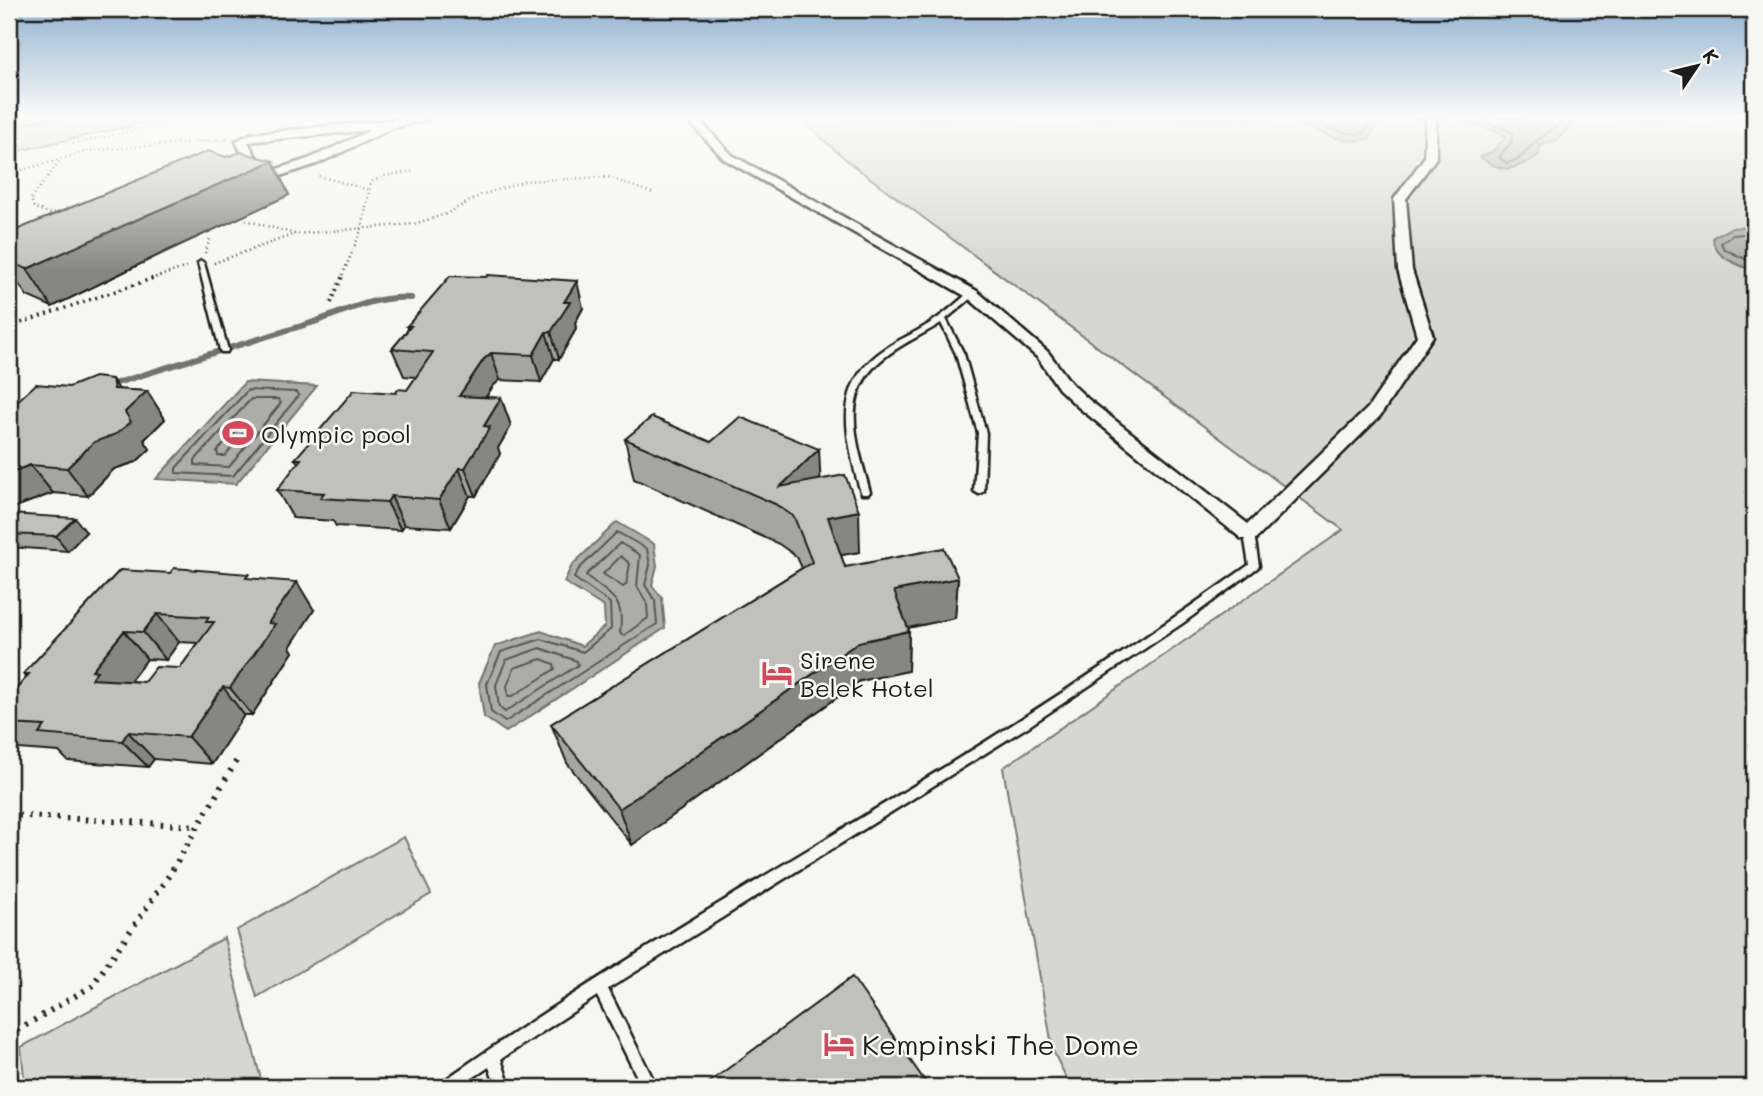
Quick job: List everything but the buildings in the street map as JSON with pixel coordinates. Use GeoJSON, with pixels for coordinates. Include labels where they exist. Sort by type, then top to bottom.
{"type":"FeatureCollection","features":[{"type":"Feature","properties":{"kind":"street"},"geometry":{"type":"LineString","coordinates":[[261,169],[275,174],[292,169]]}},
{"type":"Feature","properties":{"kind":"street"},"geometry":{"type":"LineString","coordinates":[[750,169],[972,294],[1043,355],[1065,386],[1083,403],[1249,534],[1374,412],[1425,336],[1405,270],[1400,199],[1422,169]]}},
{"type":"Feature","properties":{"kind":"lane"},"geometry":{"type":"LineString","coordinates":[[201,263],[224,350]]}},
{"type":"Feature","properties":{"kind":"lane"},"geometry":{"type":"LineString","coordinates":[[865,492],[849,429],[851,394],[866,369],[886,352],[920,335],[972,294]]}},
{"type":"Feature","properties":{"kind":"lane"},"geometry":{"type":"LineString","coordinates":[[942,319],[960,354],[982,433],[979,491]]}},
{"type":"Feature","properties":{"kind":"lane"},"geometry":{"type":"LineString","coordinates":[[447,1087],[492,1055],[753,889],[954,768],[1201,605],[1254,566],[1249,534]]}},
{"type":"Feature","properties":{"kind":"lane"},"geometry":{"type":"LineString","coordinates":[[600,986],[650,1087]]}},
{"type":"Feature","properties":{"kind":"lane"},"geometry":{"type":"LineString","coordinates":[[492,1055],[503,1087]]}},
{"type":"Feature","properties":{"kind":"path"},"geometry":{"type":"LineString","coordinates":[[9,174],[28,169]]}},
{"type":"Feature","properties":{"kind":"path"},"geometry":{"type":"LineString","coordinates":[[53,169],[31,200],[34,208],[49,213],[71,211]]}},
{"type":"Feature","properties":{"kind":"path"},"geometry":{"type":"LineString","coordinates":[[294,169],[369,190]]}},
{"type":"Feature","properties":{"kind":"path"},"geometry":{"type":"LineString","coordinates":[[331,303],[362,228],[372,182],[383,176],[415,171]]}},
{"type":"Feature","properties":{"kind":"path"},"geometry":{"type":"LineString","coordinates":[[9,327],[201,263],[215,263],[295,233],[414,224],[446,214],[481,195],[525,181],[608,177],[652,193]]}},
{"type":"Feature","properties":{"kind":"path"},"geometry":{"type":"LineString","coordinates":[[246,220],[295,233]]}},
{"type":"Feature","properties":{"kind":"path"},"geometry":{"type":"LineString","coordinates":[[201,263],[210,239]]}},
{"type":"Feature","properties":{"kind":"path"},"geometry":{"type":"LineString","coordinates":[[9,1035],[92,986],[170,874],[238,758]]}},
{"type":"Feature","properties":{"kind":"path"},"geometry":{"type":"LineString","coordinates":[[9,815],[198,826]]}},
{"type":"Feature","properties":{"kind":"shaded area"},"geometry":{"type":"Polygon","coordinates":[[[858,169],[1754,169],[1754,1087],[1071,1087],[1053,1051],[1003,768],[1343,530],[858,169]]]}},
{"type":"Feature","properties":{"kind":"shaded area"},"geometry":{"type":"Polygon","coordinates":[[[404,837],[431,894],[257,997],[237,930],[404,837]]]}},
{"type":"Feature","properties":{"kind":"shaded area"},"geometry":{"type":"Polygon","coordinates":[[[224,938],[263,1087],[25,1087],[21,1047],[224,938]]]}},
{"type":"Feature","properties":{"kind":"water"},"geometry":{"type":"Polygon","coordinates":[[[1754,226],[1754,271],[1721,255],[1713,237],[1731,228],[1754,226]]]}},
{"type":"Feature","properties":{"kind":"water","name":"Olympic pool"},"geometry":{"type":"Polygon","coordinates":[[[245,382],[317,386],[236,484],[156,479],[245,382]]]}},
{"type":"Feature","properties":{"kind":"water"},"geometry":{"type":"Polygon","coordinates":[[[617,522],[654,544],[657,566],[652,585],[662,598],[665,628],[506,732],[484,717],[479,683],[495,646],[541,631],[582,646],[605,626],[604,607],[564,582],[572,565],[617,522]]]}},
{"type":"Feature","properties":{"kind":"waterway"},"geometry":{"type":"LineString","coordinates":[[107,386],[371,302],[411,298]]}},
{"type":"Feature","properties":{"kind":"place","name":"Olympic pool"},"geometry":{"type":"Point","coordinates":[238,433]}},
{"type":"Feature","properties":{"kind":"place","name":"Sirene Belek Hotel"},"geometry":{"type":"Point","coordinates":[777,673]}},
{"type":"Feature","properties":{"kind":"place","name":"Kempinski The Dome"},"geometry":{"type":"Point","coordinates":[839,1044]}}]}
